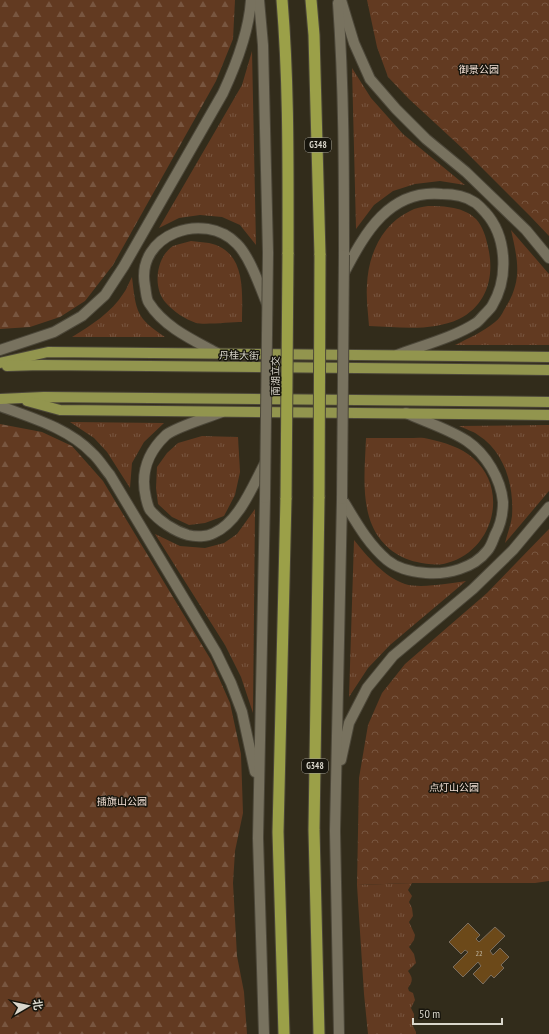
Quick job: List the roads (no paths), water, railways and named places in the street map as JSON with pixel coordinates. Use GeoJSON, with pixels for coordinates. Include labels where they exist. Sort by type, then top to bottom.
{"type":"FeatureCollection","features":[{"type":"Feature","properties":{"kind":"highway","name":"南湖立交"},"geometry":{"type":"LineString","coordinates":[[282,0],[285,39],[288,155],[286,498],[278,832],[284,1034]]}},
{"type":"Feature","properties":{"kind":"highway","name":"G348"},"geometry":{"type":"LineString","coordinates":[[311,0],[314,35],[320,255],[320,497],[314,830],[319,1034]]}},
{"type":"Feature","properties":{"kind":"main road"},"geometry":{"type":"LineString","coordinates":[[0,363],[48,352],[549,357]]}},
{"type":"Feature","properties":{"kind":"main road","name":"丹桂大街"},"geometry":{"type":"LineString","coordinates":[[0,366],[41,365],[549,370]]}},
{"type":"Feature","properties":{"kind":"main road"},"geometry":{"type":"LineString","coordinates":[[0,399],[44,397],[549,402]]}},
{"type":"Feature","properties":{"kind":"main road"},"geometry":{"type":"LineString","coordinates":[[18,398],[60,410],[549,415]]}},
{"type":"Feature","properties":{"kind":"street"},"geometry":{"type":"LineString","coordinates":[[0,350],[54,332],[82,316],[105,295],[124,266],[223,93],[235,67],[239,54],[251,0]]}},
{"type":"Feature","properties":{"kind":"street"},"geometry":{"type":"LineString","coordinates":[[259,0],[263,45],[268,253],[266,463],[258,838],[264,1034]]}},
{"type":"Feature","properties":{"kind":"street"},"geometry":{"type":"LineString","coordinates":[[337,0],[340,34],[344,146],[342,499],[335,831],[339,1034]]}},
{"type":"Feature","properties":{"kind":"street"},"geometry":{"type":"LineString","coordinates":[[341,0],[354,43],[370,79],[396,109],[426,139],[466,172],[526,230],[549,258]]}},
{"type":"Feature","properties":{"kind":"street"},"geometry":{"type":"LineString","coordinates":[[344,273],[358,245],[376,221],[392,206],[412,196],[434,193],[454,194],[475,202],[492,220],[501,244],[504,267],[502,285],[492,306],[476,323],[450,335],[396,355]]}},
{"type":"Feature","properties":{"kind":"street"},"geometry":{"type":"LineString","coordinates":[[217,353],[180,332],[162,319],[148,302],[144,278],[147,259],[158,242],[176,231],[182,230],[201,228],[224,233],[238,245],[249,264],[267,304]]}},
{"type":"Feature","properties":{"kind":"street"},"geometry":{"type":"LineString","coordinates":[[0,406],[44,422],[73,437],[93,454],[110,475],[216,652],[231,683],[242,712],[259,793]]}},
{"type":"Feature","properties":{"kind":"street"},"geometry":{"type":"LineString","coordinates":[[222,412],[167,434],[153,450],[144,470],[143,487],[149,509],[163,522],[179,532],[196,537],[214,534],[230,522],[244,502],[266,463]]}},
{"type":"Feature","properties":{"kind":"street"},"geometry":{"type":"LineString","coordinates":[[342,499],[370,543],[388,560],[409,572],[433,574],[454,571],[470,565],[487,551],[499,527],[503,503],[496,474],[483,456],[467,441],[442,428],[406,414]]}},
{"type":"Feature","properties":{"kind":"street"},"geometry":{"type":"LineString","coordinates":[[336,783],[349,723],[367,688],[393,656],[473,589],[513,550],[549,507]]}},
{"type":"Feature","properties":{"kind":"street"},"geometry":{"type":"LineString","coordinates":[[333,1034],[338,969]]}},
{"type":"Feature","properties":{"kind":"park label","name":"御景公园"},"geometry":{"type":"Point","coordinates":[479,69]}},
{"type":"Feature","properties":{"kind":"park label","name":"点灯山公园"},"geometry":{"type":"Point","coordinates":[454,787]}},
{"type":"Feature","properties":{"kind":"park label","name":"插旗山公园"},"geometry":{"type":"Point","coordinates":[122,801]}}]}
